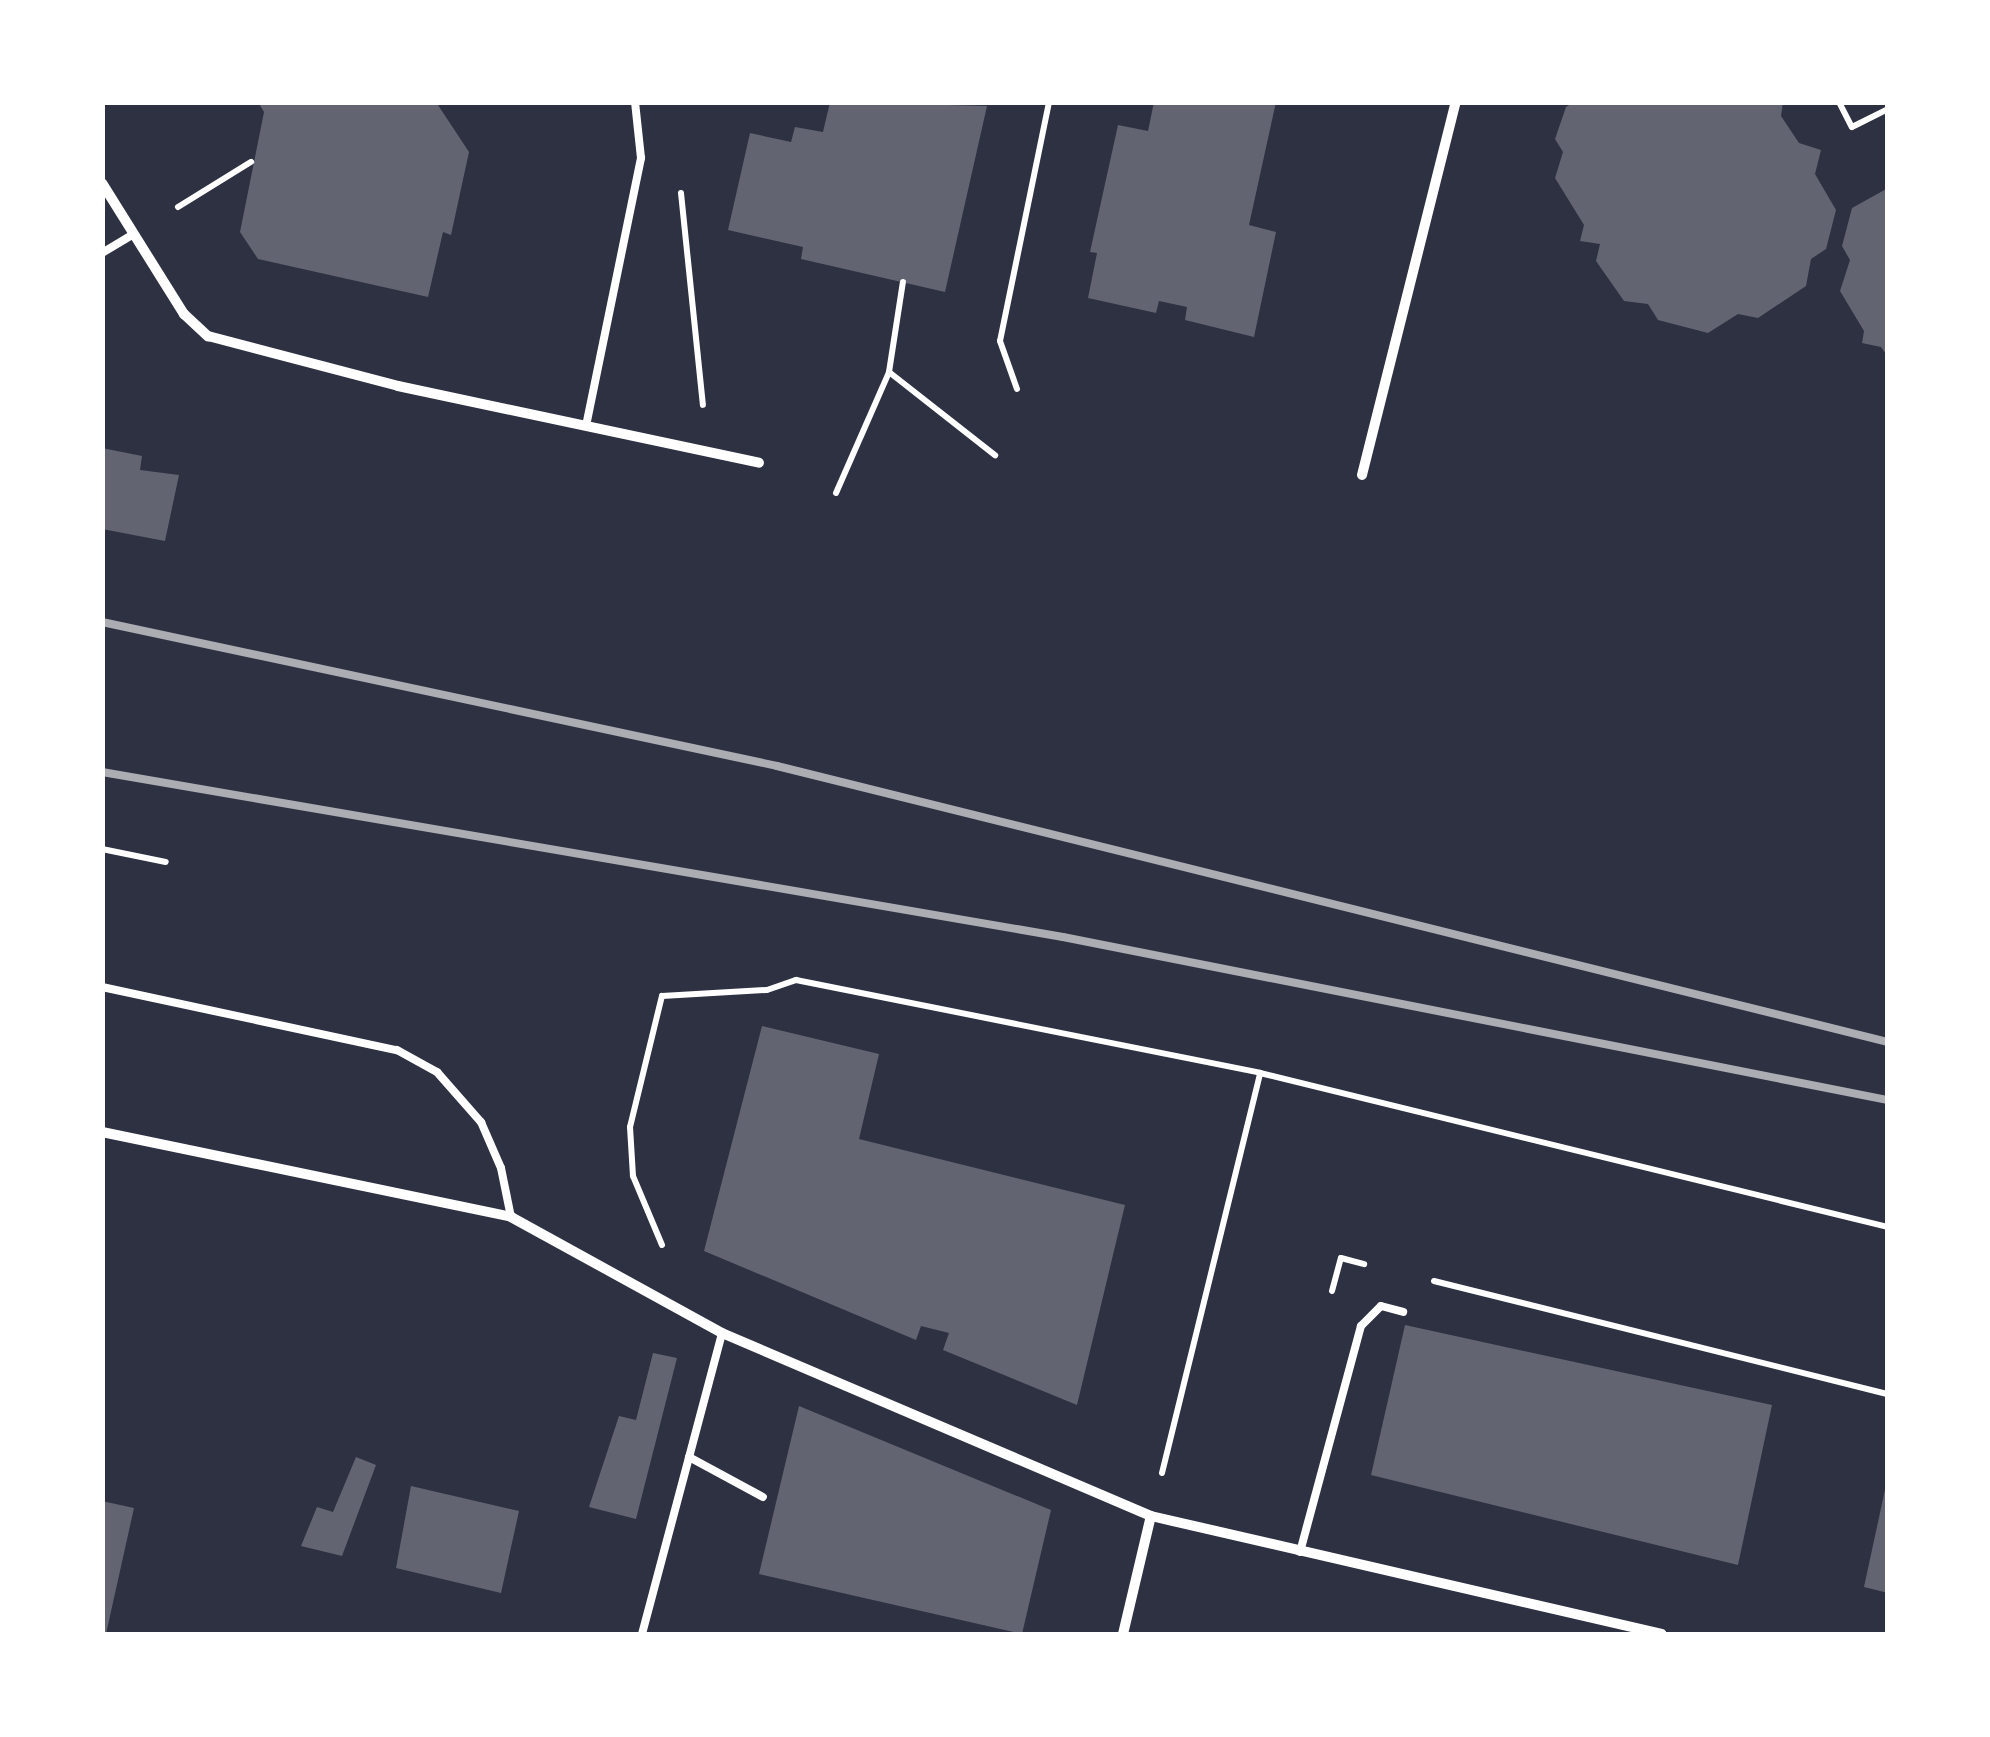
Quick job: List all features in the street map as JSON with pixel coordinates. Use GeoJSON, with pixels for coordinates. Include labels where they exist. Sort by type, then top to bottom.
{"type":"FeatureCollection","features":[{"type":"Feature","properties":{"kind":"street"},"geometry":{"type":"LineString","coordinates":[[1362,474],[1456,102]]}},
{"type":"Feature","properties":{"kind":"street"},"geometry":{"type":"LineString","coordinates":[[102,183],[184,314],[208,336],[760,463]]}},
{"type":"Feature","properties":{"kind":"street"},"geometry":{"type":"LineString","coordinates":[[102,1132],[511,1217],[722,1333],[1151,1516],[1662,1634]]}},
{"type":"Feature","properties":{"kind":"street"},"geometry":{"type":"LineString","coordinates":[[1124,1634],[1151,1516]]}},
{"type":"Feature","properties":{"kind":"lane"},"geometry":{"type":"LineString","coordinates":[[586,426],[640,158],[635,102]]}},
{"type":"Feature","properties":{"kind":"lane"},"geometry":{"type":"LineString","coordinates":[[102,252],[132,236]]}},
{"type":"Feature","properties":{"kind":"lane"},"geometry":{"type":"LineString","coordinates":[[102,987],[398,1050],[437,1072],[481,1122],[501,1168],[511,1217]]}},
{"type":"Feature","properties":{"kind":"lane"},"geometry":{"type":"LineString","coordinates":[[1300,1552],[1361,1326],[1381,1306],[1403,1312]]}},
{"type":"Feature","properties":{"kind":"lane"},"geometry":{"type":"LineString","coordinates":[[642,1634],[722,1333]]}},
{"type":"Feature","properties":{"kind":"lane"},"geometry":{"type":"LineString","coordinates":[[689,1457],[763,1497]]}},
{"type":"Feature","properties":{"kind":"path"},"geometry":{"type":"LineString","coordinates":[[1018,389],[1000,341],[1049,102]]}},
{"type":"Feature","properties":{"kind":"path"},"geometry":{"type":"LineString","coordinates":[[1839,102],[1852,126],[1888,109]]}},
{"type":"Feature","properties":{"kind":"path"},"geometry":{"type":"LineString","coordinates":[[178,207],[252,162]]}},
{"type":"Feature","properties":{"kind":"path"},"geometry":{"type":"LineString","coordinates":[[680,180],[708,452]]}},
{"type":"Feature","properties":{"kind":"path"},"geometry":{"type":"LineString","coordinates":[[836,493],[889,372],[903,282]]}},
{"type":"Feature","properties":{"kind":"path"},"geometry":{"type":"LineString","coordinates":[[889,372],[995,456]]}},
{"type":"Feature","properties":{"kind":"path"},"geometry":{"type":"LineString","coordinates":[[102,848],[166,862]]}},
{"type":"Feature","properties":{"kind":"path"},"geometry":{"type":"LineString","coordinates":[[665,1248],[632,1176],[630,1127],[662,996],[767,990],[796,980],[1260,1072],[1888,1227]]}},
{"type":"Feature","properties":{"kind":"path"},"geometry":{"type":"LineString","coordinates":[[1151,1516],[1260,1072]]}},
{"type":"Feature","properties":{"kind":"path"},"geometry":{"type":"LineString","coordinates":[[1331,1296],[1341,1258],[1379,1268]]}},
{"type":"Feature","properties":{"kind":"path"},"geometry":{"type":"LineString","coordinates":[[1416,1277],[1888,1394]]}},
{"type":"Feature","properties":{"kind":"building"},"geometry":{"type":"Polygon","coordinates":[[[258,102],[436,102],[469,152],[451,235],[443,232],[428,297],[258,259],[240,232],[264,112],[258,102]]]}},
{"type":"Feature","properties":{"kind":"building"},"geometry":{"type":"Polygon","coordinates":[[[830,102],[987,106],[945,292],[801,259],[803,247],[728,230],[750,133],[791,142],[795,127],[823,132],[830,102]]]}},
{"type":"Feature","properties":{"kind":"building"},"geometry":{"type":"Polygon","coordinates":[[[1154,102],[1276,102],[1249,225],[1276,232],[1254,337],[1185,320],[1187,307],[1159,301],[1156,313],[1088,298],[1097,253],[1090,252],[1118,125],[1148,131],[1154,102]]]}},
{"type":"Feature","properties":{"kind":"building"},"geometry":{"type":"Polygon","coordinates":[[[1574,102],[1783,102],[1781,116],[1799,143],[1821,150],[1815,174],[1836,210],[1826,249],[1811,259],[1806,286],[1758,318],[1738,314],[1708,333],[1658,320],[1648,304],[1624,301],[1596,261],[1600,244],[1580,241],[1584,225],[1555,178],[1563,152],[1555,139],[1566,107],[1574,102]]]}},
{"type":"Feature","properties":{"kind":"building"},"geometry":{"type":"Polygon","coordinates":[[[1888,188],[1888,357],[1881,347],[1862,343],[1864,331],[1840,291],[1850,260],[1842,246],[1852,208],[1888,188]]]}},
{"type":"Feature","properties":{"kind":"building"},"geometry":{"type":"Polygon","coordinates":[[[102,448],[142,456],[140,470],[179,475],[165,541],[102,529],[102,448]]]}},
{"type":"Feature","properties":{"kind":"building"},"geometry":{"type":"Polygon","coordinates":[[[762,1026],[879,1054],[859,1139],[1125,1205],[1077,1405],[943,1350],[949,1333],[921,1326],[916,1340],[704,1251],[762,1026]]]}},
{"type":"Feature","properties":{"kind":"building"},"geometry":{"type":"Polygon","coordinates":[[[1405,1325],[1772,1405],[1738,1565],[1371,1475],[1405,1325]]]}},
{"type":"Feature","properties":{"kind":"building"},"geometry":{"type":"Polygon","coordinates":[[[653,1353],[677,1358],[636,1519],[589,1507],[619,1416],[636,1420],[653,1353]]]}},
{"type":"Feature","properties":{"kind":"building"},"geometry":{"type":"Polygon","coordinates":[[[799,1406],[1051,1510],[1022,1634],[759,1574],[799,1406]]]}},
{"type":"Feature","properties":{"kind":"building"},"geometry":{"type":"Polygon","coordinates":[[[356,1457],[376,1465],[342,1556],[301,1546],[317,1507],[333,1512],[356,1457]]]}},
{"type":"Feature","properties":{"kind":"building"},"geometry":{"type":"Polygon","coordinates":[[[1888,1485],[1888,1593],[1864,1587],[1888,1485]]]}},
{"type":"Feature","properties":{"kind":"building"},"geometry":{"type":"Polygon","coordinates":[[[411,1486],[519,1511],[501,1593],[396,1568],[411,1486]]]}},
{"type":"Feature","properties":{"kind":"building"},"geometry":{"type":"Polygon","coordinates":[[[102,1501],[134,1508],[106,1634],[102,1634],[102,1501]]]}},
{"type":"Feature","properties":{"kind":"railway"},"geometry":{"type":"LineString","coordinates":[[102,622],[777,766],[1888,1042]]}},
{"type":"Feature","properties":{"kind":"railway"},"geometry":{"type":"LineString","coordinates":[[102,772],[1063,937],[1888,1100]]}}]}
